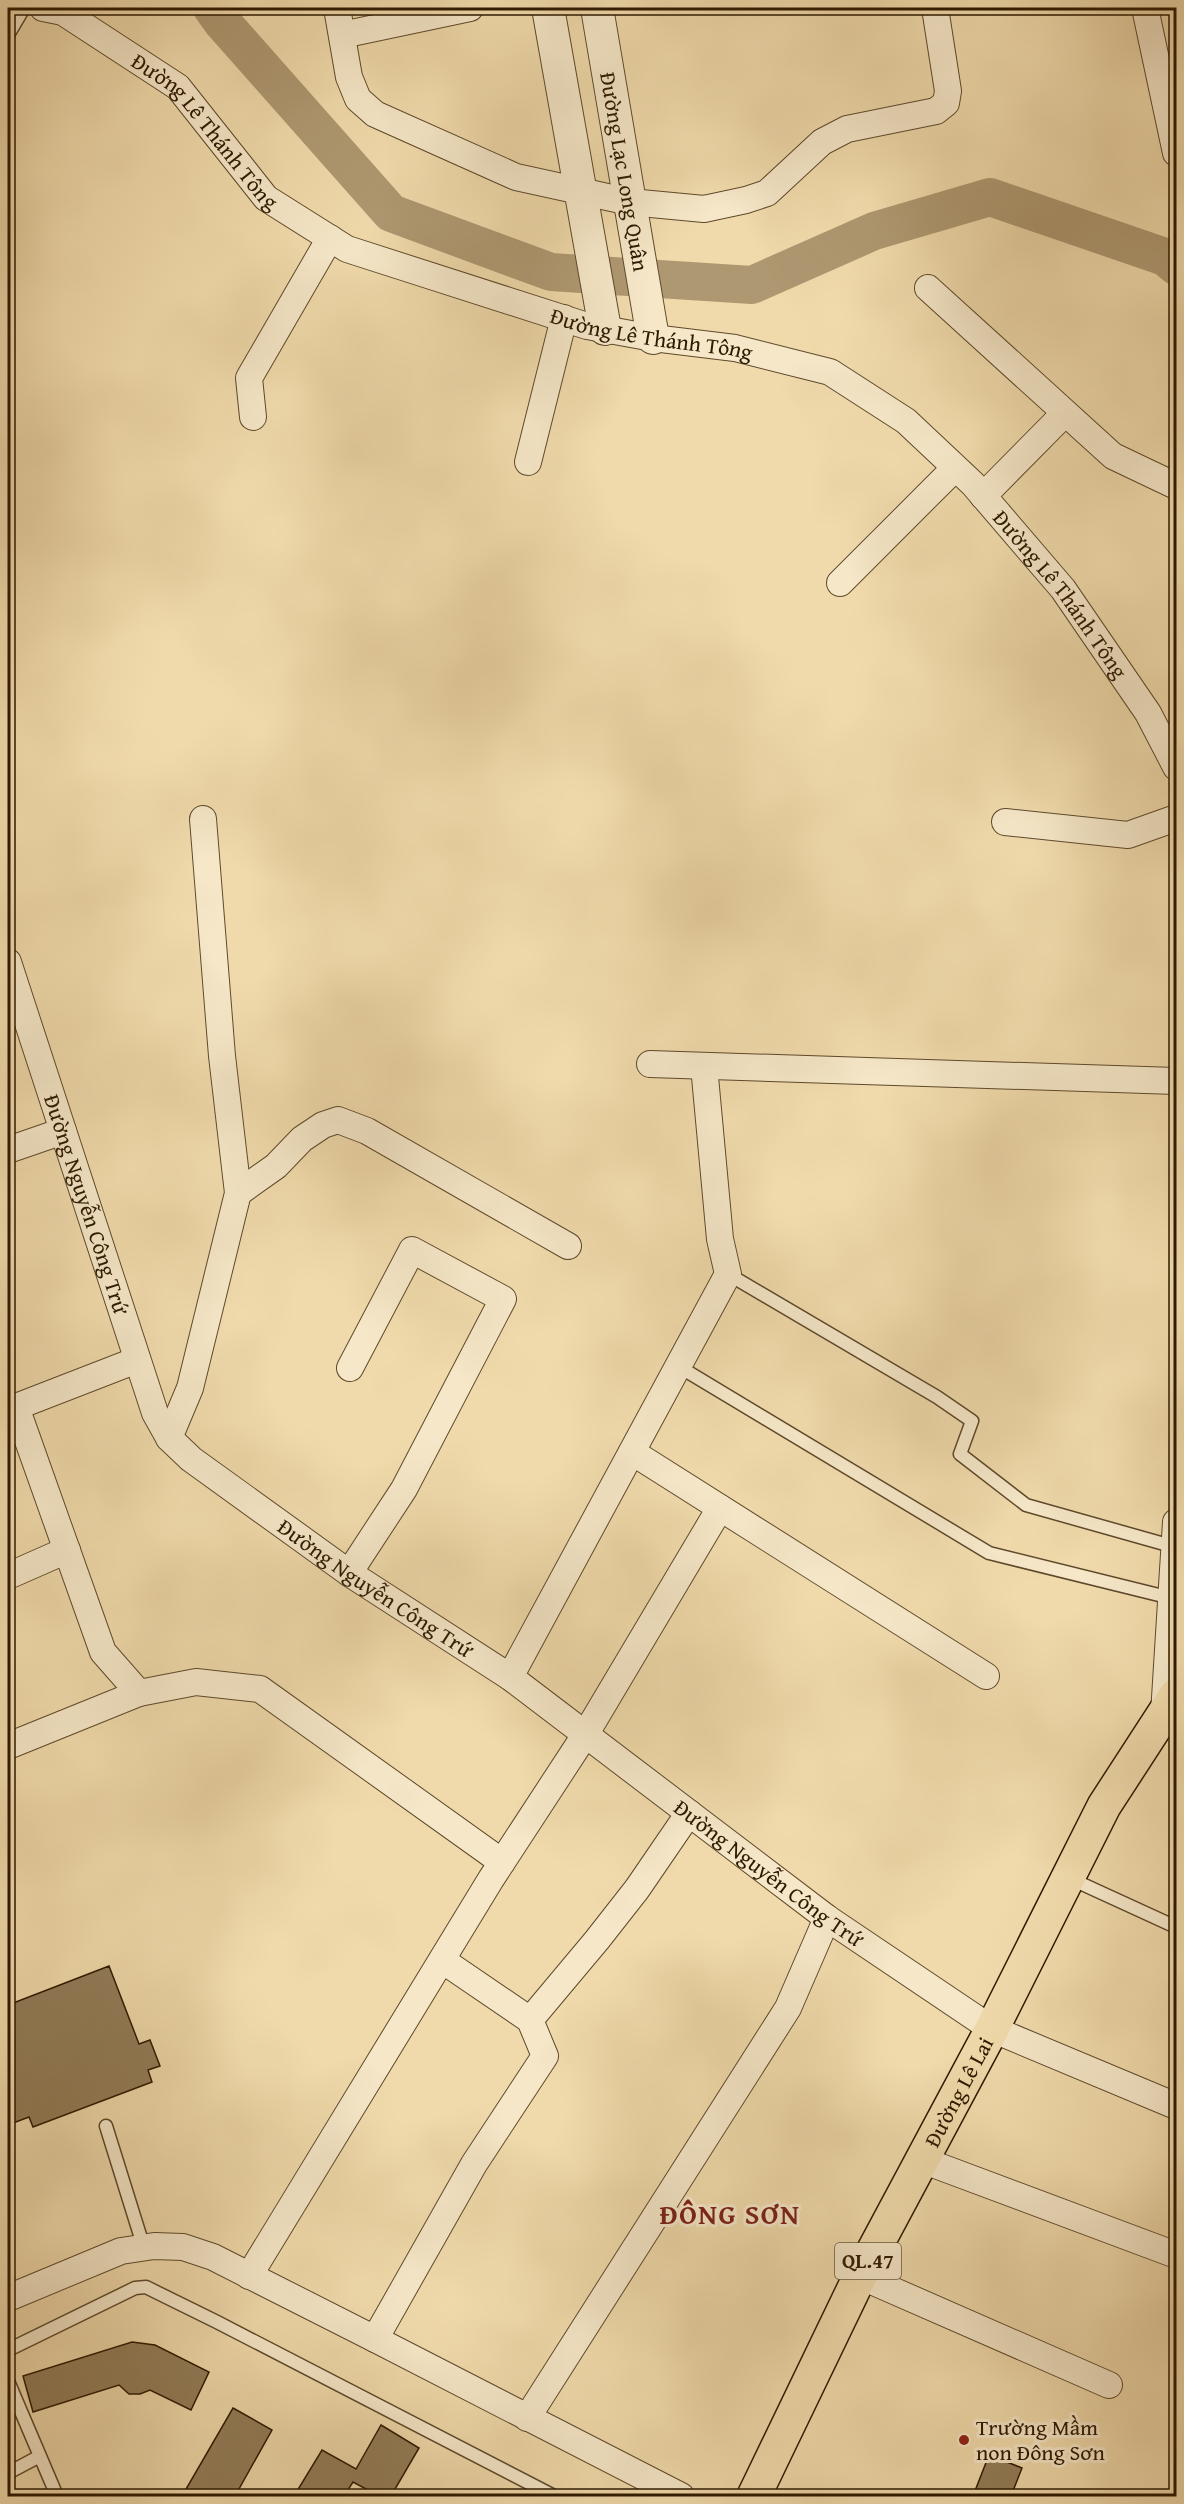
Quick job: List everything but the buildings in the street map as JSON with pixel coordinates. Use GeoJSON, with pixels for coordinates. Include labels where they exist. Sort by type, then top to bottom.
{"type":"FeatureCollection","features":[{"type":"Feature","properties":{"kind":"highway","name":"Đường Lê Lai"},"geometry":{"type":"LineString","coordinates":[[754,2496],[860,2276],[992,2029],[1104,1806],[1170,1705]]}},
{"type":"Feature","properties":{"kind":"street","name":"Đường Lê Thánh Tông"},"geometry":{"type":"LineString","coordinates":[[43,8],[63,12],[178,87],[266,198],[347,249],[605,329],[654,338],[735,348],[830,372],[906,421],[983,496],[1063,589],[1148,713],[1176,767]]}},
{"type":"Feature","properties":{"kind":"street"},"geometry":{"type":"LineString","coordinates":[[337,8],[350,77],[358,99],[375,114],[516,177],[582,193],[632,215],[704,209],[767,193],[822,142],[847,129],[936,111],[946,103],[948,91],[935,8]]}},
{"type":"Feature","properties":{"kind":"street"},"geometry":{"type":"LineString","coordinates":[[342,35],[470,8]]}},
{"type":"Feature","properties":{"kind":"street","name":"Đường Lạc Long Quân"},"geometry":{"type":"LineString","coordinates":[[548,8],[605,329]]}},
{"type":"Feature","properties":{"kind":"street","name":"Đường Lạc Long Quân"},"geometry":{"type":"LineString","coordinates":[[597,8],[654,338]]}},
{"type":"Feature","properties":{"kind":"street"},"geometry":{"type":"LineString","coordinates":[[1145,8],[1176,153]]}},
{"type":"Feature","properties":{"kind":"street"},"geometry":{"type":"LineString","coordinates":[[253,417],[249,378],[330,238]]}},
{"type":"Feature","properties":{"kind":"street"},"geometry":{"type":"LineString","coordinates":[[928,288],[1113,456],[1176,486]]}},
{"type":"Feature","properties":{"kind":"street"},"geometry":{"type":"LineString","coordinates":[[528,462],[564,318]]}},
{"type":"Feature","properties":{"kind":"street"},"geometry":{"type":"LineString","coordinates":[[983,496],[1065,414]]}},
{"type":"Feature","properties":{"kind":"street"},"geometry":{"type":"LineString","coordinates":[[840,583],[955,468]]}},
{"type":"Feature","properties":{"kind":"street"},"geometry":{"type":"LineString","coordinates":[[1005,822],[1128,835],[1176,818]]}},
{"type":"Feature","properties":{"kind":"street"},"geometry":{"type":"LineString","coordinates":[[169,1438],[190,1388],[238,1193],[222,1056],[202,819]]}},
{"type":"Feature","properties":{"kind":"street","name":"Đường Nguyễn Công Trứ"},"geometry":{"type":"LineString","coordinates":[[8,962],[137,1360],[155,1413],[169,1438],[191,1459],[350,1573],[510,1677],[827,1918],[992,2029],[1176,2106]]}},
{"type":"Feature","properties":{"kind":"street"},"geometry":{"type":"LineString","coordinates":[[650,1064],[1176,1081]]}},
{"type":"Feature","properties":{"kind":"street"},"geometry":{"type":"LineString","coordinates":[[510,1677],[728,1274],[720,1239],[704,1066]]}},
{"type":"Feature","properties":{"kind":"street"},"geometry":{"type":"LineString","coordinates":[[238,1193],[276,1166],[302,1139],[323,1125],[338,1120],[367,1131],[568,1246]]}},
{"type":"Feature","properties":{"kind":"street"},"geometry":{"type":"LineString","coordinates":[[8,1150],[63,1131]]}},
{"type":"Feature","properties":{"kind":"street"},"geometry":{"type":"LineString","coordinates":[[350,1368],[412,1250],[503,1299],[404,1489],[350,1573]]}},
{"type":"Feature","properties":{"kind":"street"},"geometry":{"type":"LineString","coordinates":[[137,1360],[12,1409],[67,1550],[103,1652],[139,1693]]}},
{"type":"Feature","properties":{"kind":"street"},"geometry":{"type":"LineString","coordinates":[[632,1452],[986,1676]]}},
{"type":"Feature","properties":{"kind":"street"},"geometry":{"type":"LineString","coordinates":[[249,2276],[502,1862],[585,1735],[720,1508]]}},
{"type":"Feature","properties":{"kind":"street"},"geometry":{"type":"LineString","coordinates":[[1170,1705],[1176,1534]]}},
{"type":"Feature","properties":{"kind":"street"},"geometry":{"type":"LineString","coordinates":[[8,1576],[67,1550]]}},
{"type":"Feature","properties":{"kind":"street"},"geometry":{"type":"LineString","coordinates":[[8,1746],[139,1693],[196,1683],[260,1689],[502,1862]]}},
{"type":"Feature","properties":{"kind":"street"},"geometry":{"type":"LineString","coordinates":[[530,2020],[597,1941],[637,1889],[689,1813]]}},
{"type":"Feature","properties":{"kind":"street"},"geometry":{"type":"LineString","coordinates":[[527,2418],[788,2008],[827,1918]]}},
{"type":"Feature","properties":{"kind":"street"},"geometry":{"type":"LineString","coordinates":[[375,2339],[474,2164],[545,2056],[530,2020],[442,1960]]}},
{"type":"Feature","properties":{"kind":"street"},"geometry":{"type":"LineString","coordinates":[[922,2160],[1176,2255]]}},
{"type":"Feature","properties":{"kind":"street"},"geometry":{"type":"LineString","coordinates":[[8,2298],[121,2251],[183,2247],[213,2258],[375,2339],[681,2496]]}},
{"type":"Feature","properties":{"kind":"street"},"geometry":{"type":"LineString","coordinates":[[860,2276],[1109,2385]]}},
{"type":"Feature","properties":{"kind":"lane"},"geometry":{"type":"LineString","coordinates":[[8,35],[24,8]]}},
{"type":"Feature","properties":{"kind":"lane"},"geometry":{"type":"LineString","coordinates":[[728,1274],[937,1397],[972,1421],[960,1454],[1026,1506],[1176,1534]]}},
{"type":"Feature","properties":{"kind":"lane"},"geometry":{"type":"LineString","coordinates":[[678,1366],[989,1553],[1172,1598]]}},
{"type":"Feature","properties":{"kind":"lane"},"geometry":{"type":"LineString","coordinates":[[1068,1877],[1176,1928]]}},
{"type":"Feature","properties":{"kind":"lane"},"geometry":{"type":"LineString","coordinates":[[106,2126],[144,2248]]}},
{"type":"Feature","properties":{"kind":"lane"},"geometry":{"type":"LineString","coordinates":[[8,2350],[135,2288],[146,2288],[554,2496]]}},
{"type":"Feature","properties":{"kind":"lane"},"geometry":{"type":"LineString","coordinates":[[8,2381],[57,2496]]}},
{"type":"Feature","properties":{"kind":"lane"},"geometry":{"type":"LineString","coordinates":[[8,2473],[40,2456]]}},
{"type":"Feature","properties":{"kind":"waterway"},"geometry":{"type":"LineString","coordinates":[[212,8],[391,213],[551,272],[752,285],[874,231],[990,197],[1165,257],[1176,266]]}},
{"type":"Feature","properties":{"kind":"place","name":"Trường Mầm non Đông Sơn"},"geometry":{"type":"Point","coordinates":[964,2440]}},
{"type":"Feature","properties":{"kind":"district","name":"ĐÔNG SƠN"},"geometry":{"type":"Point","coordinates":[730,2214]}}]}
